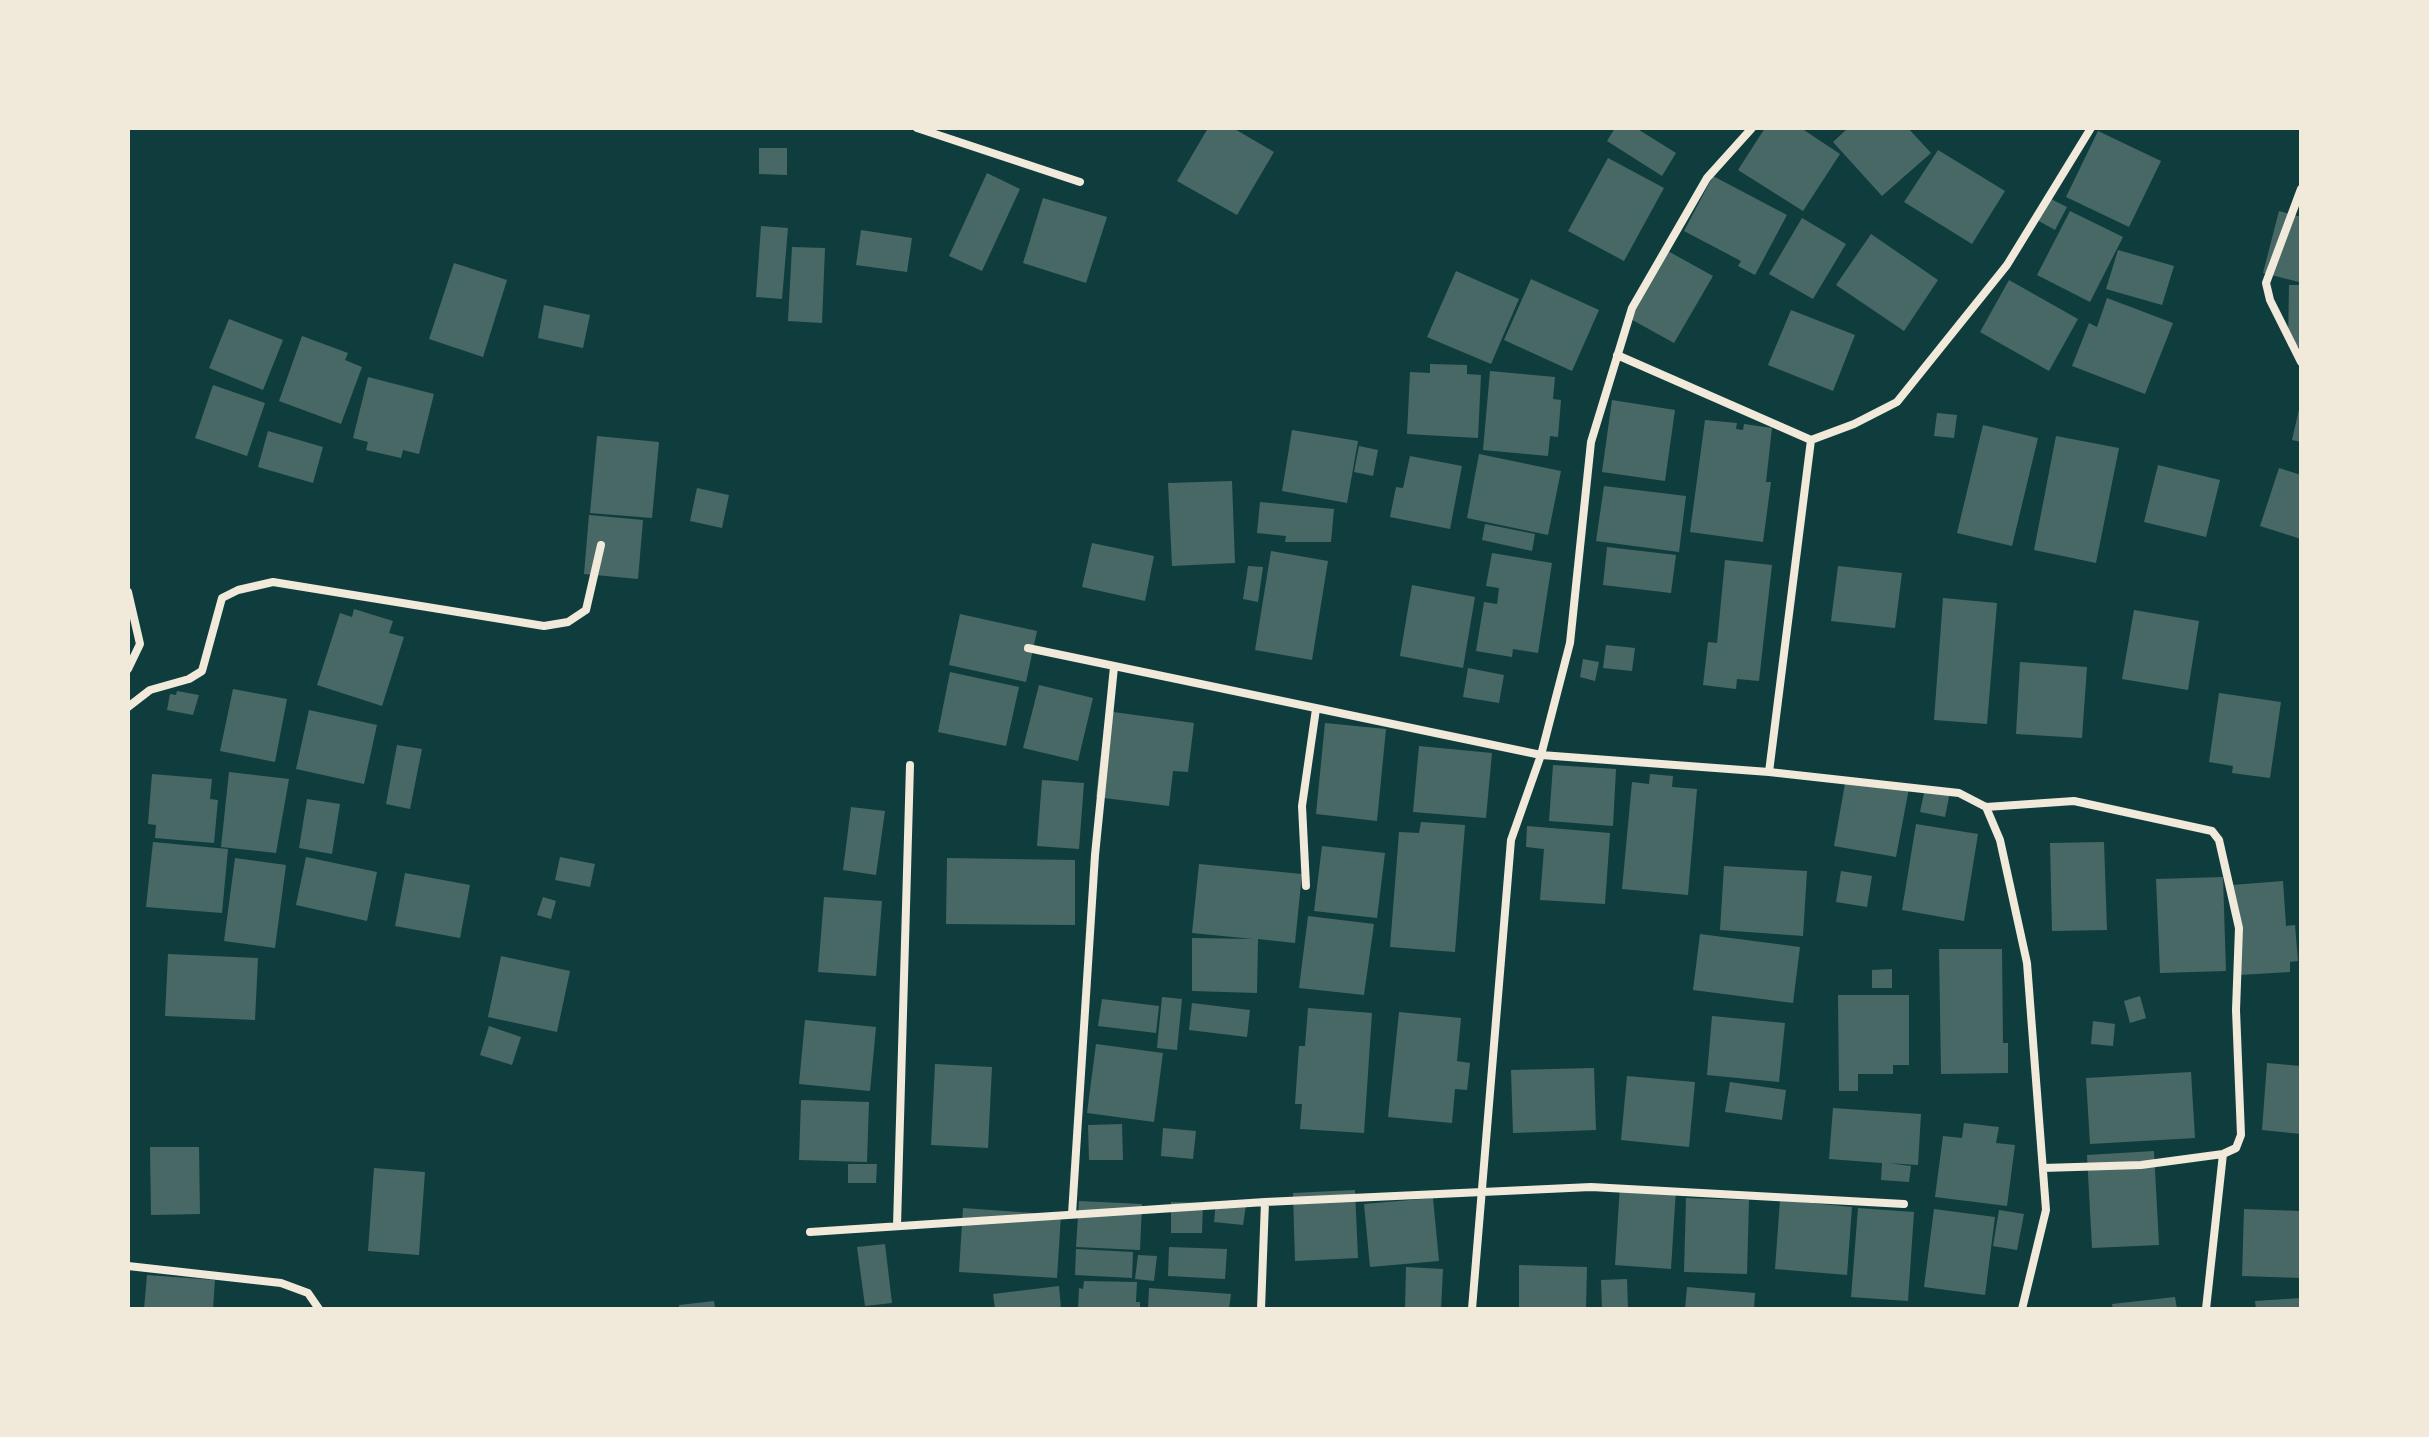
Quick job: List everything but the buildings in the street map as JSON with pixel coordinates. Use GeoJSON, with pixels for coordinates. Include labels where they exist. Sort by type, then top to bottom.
{"type":"FeatureCollection","features":[{"type":"Feature","properties":{"kind":"street"},"geometry":{"type":"LineString","coordinates":[[917,128],[1080,182]]}},
{"type":"Feature","properties":{"kind":"street"},"geometry":{"type":"LineString","coordinates":[[1472,1309],[1511,840],[1541,755],[1570,643],[1591,442],[1632,308],[1707,178],[1752,128]]}},
{"type":"Feature","properties":{"kind":"street"},"geometry":{"type":"LineString","coordinates":[[1617,355],[1811,440],[1854,424],[1897,402],[2007,265],[2091,128]]}},
{"type":"Feature","properties":{"kind":"street"},"geometry":{"type":"LineString","coordinates":[[2301,189],[2266,283],[2270,300],[2301,362]]}},
{"type":"Feature","properties":{"kind":"street"},"geometry":{"type":"LineString","coordinates":[[1769,772],[1811,440]]}},
{"type":"Feature","properties":{"kind":"street"},"geometry":{"type":"LineString","coordinates":[[128,707],[150,690],[189,679],[202,671],[222,598],[238,590],[273,582],[544,626],[568,622],[586,610],[601,545]]}},
{"type":"Feature","properties":{"kind":"street"},"geometry":{"type":"LineString","coordinates":[[128,592],[140,644],[128,669]]}},
{"type":"Feature","properties":{"kind":"street"},"geometry":{"type":"LineString","coordinates":[[1028,648],[1541,755],[1769,772],[1959,793],[1986,807],[2074,801],[2217,835],[2239,928],[2236,1010],[2241,1135],[2236,1148],[2223,1154],[2141,1165],[2043,1168]]}},
{"type":"Feature","properties":{"kind":"street"},"geometry":{"type":"LineString","coordinates":[[1072,1214],[1095,855],[1114,667]]}},
{"type":"Feature","properties":{"kind":"street"},"geometry":{"type":"LineString","coordinates":[[1306,886],[1302,806],[1316,709]]}},
{"type":"Feature","properties":{"kind":"street"},"geometry":{"type":"LineString","coordinates":[[897,1226],[910,765]]}},
{"type":"Feature","properties":{"kind":"street"},"geometry":{"type":"LineString","coordinates":[[1986,807],[2000,840],[2027,963],[2043,1168],[2046,1210],[2022,1309]]}},
{"type":"Feature","properties":{"kind":"street"},"geometry":{"type":"LineString","coordinates":[[2206,1309],[2223,1154]]}},
{"type":"Feature","properties":{"kind":"street"},"geometry":{"type":"LineString","coordinates":[[810,1232],[1265,1202],[1591,1187],[1904,1204]]}},
{"type":"Feature","properties":{"kind":"street"},"geometry":{"type":"LineString","coordinates":[[1261,1309],[1265,1202]]}},
{"type":"Feature","properties":{"kind":"street"},"geometry":{"type":"LineString","coordinates":[[128,1266],[281,1283],[308,1293],[319,1309]]}}]}
